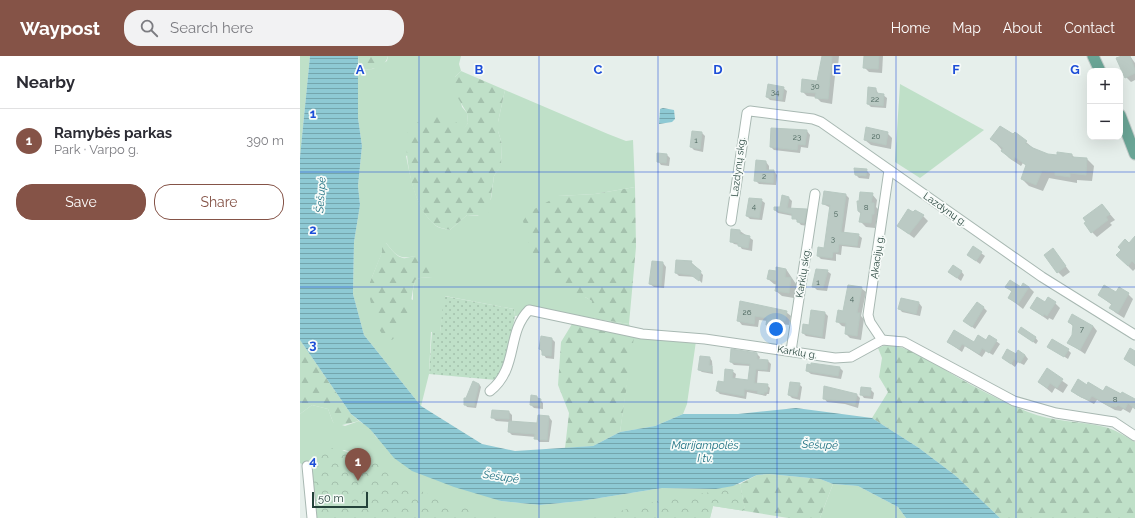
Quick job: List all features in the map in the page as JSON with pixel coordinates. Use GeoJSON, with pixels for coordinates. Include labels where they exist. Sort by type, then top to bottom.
{"type":"FeatureCollection","features":[{"type":"Feature","properties":{"kind":"main road"},"geometry":{"type":"LineString","coordinates":[[1093,56],[1099,68]]}},
{"type":"Feature","properties":{"kind":"main road"},"geometry":{"type":"LineString","coordinates":[[1123,123],[1135,154]]}},
{"type":"Feature","properties":{"kind":"street","name":"Lazdynų g."},"geometry":{"type":"LineString","coordinates":[[747,113],[750,111],[813,119],[821,122],[1042,277],[1135,335]]}},
{"type":"Feature","properties":{"kind":"street","name":"Lazdynų skg."},"geometry":{"type":"LineString","coordinates":[[732,221],[747,113]]}},
{"type":"Feature","properties":{"kind":"street","name":"Akacijų g."},"geometry":{"type":"LineString","coordinates":[[882,340],[870,322],[868,315],[889,170]]}},
{"type":"Feature","properties":{"kind":"street","name":"Karklų skg."},"geometry":{"type":"LineString","coordinates":[[791,351],[815,194]]}},
{"type":"Feature","properties":{"kind":"street","name":"Karklų g."},"geometry":{"type":"LineString","coordinates":[[490,391],[503,378],[509,366],[519,325],[529,310],[642,334],[705,339],[835,358],[851,357],[882,340]]}},
{"type":"Feature","properties":{"kind":"street"},"geometry":{"type":"LineString","coordinates":[[882,340],[904,342],[1002,395],[1030,407],[1056,414],[1114,422],[1135,436]]}},
{"type":"Feature","properties":{"kind":"street"},"geometry":{"type":"LineString","coordinates":[[307,466],[312,518]]}},
{"type":"Feature","properties":{"kind":"green space"},"geometry":{"type":"Polygon","coordinates":[[[300,56],[310,56],[300,157],[300,56]]]}},
{"type":"Feature","properties":{"kind":"green space"},"geometry":{"type":"Polygon","coordinates":[[[358,56],[388,56],[383,64],[376,68],[359,70],[358,56]]]}},
{"type":"Feature","properties":{"kind":"green space"},"geometry":{"type":"Polygon","coordinates":[[[388,56],[461,56],[459,64],[461,71],[455,77],[462,107],[467,113],[468,123],[464,129],[460,126],[406,156],[412,184],[419,202],[429,218],[440,228],[450,230],[467,215],[478,216],[491,199],[494,176],[501,165],[502,144],[498,131],[498,122],[505,90],[608,134],[626,141],[633,140],[635,187],[595,194],[558,196],[585,297],[592,301],[595,319],[629,324],[634,337],[696,341],[687,404],[683,414],[655,426],[620,432],[633,337],[531,314],[515,316],[514,309],[445,296],[440,332],[431,332],[429,374],[421,406],[364,335],[353,294],[354,242],[360,205],[358,186],[362,146],[358,118],[358,70],[373,69],[387,61],[388,56]],[[386,243],[370,282],[413,300],[415,280],[432,277],[415,256],[398,256],[386,243]]]}},
{"type":"Feature","properties":{"kind":"green space"},"geometry":{"type":"Polygon","coordinates":[[[461,71],[505,90],[498,122],[498,131],[502,144],[501,166],[494,176],[489,211],[486,216],[467,215],[450,230],[440,228],[435,225],[427,217],[421,207],[409,170],[406,134],[425,115],[439,110],[464,128],[468,123],[467,113],[455,93],[455,77],[461,71]]]}},
{"type":"Feature","properties":{"kind":"green space"},"geometry":{"type":"Polygon","coordinates":[[[900,84],[984,130],[920,178],[895,162],[900,84]]]}},
{"type":"Feature","properties":{"kind":"green space"},"geometry":{"type":"Polygon","coordinates":[[[635,187],[636,247],[629,324],[596,319],[591,314],[592,301],[585,297],[574,296],[547,272],[530,249],[523,221],[529,212],[558,196],[595,194],[635,187]]]}},
{"type":"Feature","properties":{"kind":"green space"},"geometry":{"type":"Polygon","coordinates":[[[386,243],[398,256],[403,258],[416,256],[422,257],[430,262],[436,270],[432,277],[415,280],[407,319],[399,333],[392,340],[385,338],[376,325],[370,299],[370,282],[382,252],[382,244],[386,243]]]}},
{"type":"Feature","properties":{"kind":"green space"},"geometry":{"type":"Polygon","coordinates":[[[444,296],[514,309],[515,316],[506,364],[496,380],[429,374],[432,331],[440,332],[444,296]]]}},
{"type":"Feature","properties":{"kind":"green space"},"geometry":{"type":"Polygon","coordinates":[[[572,324],[634,337],[620,432],[593,446],[565,448],[569,413],[558,385],[561,342],[572,324]]]}},
{"type":"Feature","properties":{"kind":"green space"},"geometry":{"type":"Polygon","coordinates":[[[300,340],[351,414],[359,421],[338,426],[333,422],[328,409],[312,405],[300,414],[300,340]]]}},
{"type":"Feature","properties":{"kind":"green space"},"geometry":{"type":"Polygon","coordinates":[[[886,345],[895,346],[914,352],[983,391],[1028,412],[1057,420],[1105,427],[1117,431],[1135,442],[1135,518],[1000,518],[956,476],[919,448],[872,418],[888,392],[879,377],[882,358],[878,348],[886,345]]]}},
{"type":"Feature","properties":{"kind":"green space"},"geometry":{"type":"Polygon","coordinates":[[[312,405],[328,409],[333,422],[345,426],[359,421],[370,428],[376,437],[501,501],[540,505],[581,501],[662,488],[716,489],[740,484],[745,511],[713,506],[710,518],[412,518],[372,458],[344,450],[320,463],[312,471],[300,463],[300,414],[312,405]]]}},
{"type":"Feature","properties":{"kind":"green space"},"geometry":{"type":"Polygon","coordinates":[[[328,447],[372,458],[384,463],[388,475],[449,503],[507,518],[317,518],[312,471],[320,463],[318,451],[328,447]]]}},
{"type":"Feature","properties":{"kind":"green space"},"geometry":{"type":"Polygon","coordinates":[[[769,474],[820,479],[833,484],[820,518],[788,518],[745,511],[740,484],[757,475],[769,474]]]}},
{"type":"Feature","properties":{"kind":"green space"},"geometry":{"type":"Polygon","coordinates":[[[740,484],[745,511],[713,506],[710,518],[585,518],[598,517],[672,497],[712,492],[716,489],[740,484]]]}},
{"type":"Feature","properties":{"kind":"green space"},"geometry":{"type":"Polygon","coordinates":[[[833,484],[858,486],[898,507],[906,518],[820,518],[833,484]]]}},
{"type":"Feature","properties":{"kind":"water","name":"Marijampolės I tv."},"geometry":{"type":"Polygon","coordinates":[[[310,56],[358,56],[358,118],[362,146],[358,186],[360,205],[354,242],[353,294],[364,335],[421,406],[482,444],[515,451],[593,446],[620,432],[655,426],[683,414],[738,414],[796,408],[872,418],[919,448],[956,476],[1000,518],[906,518],[898,507],[858,486],[833,484],[820,479],[769,474],[757,475],[733,486],[716,489],[662,488],[581,501],[540,505],[501,501],[454,487],[412,471],[394,458],[370,429],[351,414],[300,340],[300,157],[310,56]]]}},
{"type":"Feature","properties":{"kind":"water"},"geometry":{"type":"Polygon","coordinates":[[[663,108],[674,110],[675,119],[672,122],[659,124],[660,109],[663,108]]]}},
{"type":"Feature","properties":{"kind":"building"},"geometry":{"type":"Polygon","coordinates":[[[822,56],[832,56],[828,99],[815,98],[816,93],[801,92],[802,79],[817,81],[822,56]]]}},
{"type":"Feature","properties":{"kind":"building"},"geometry":{"type":"Polygon","coordinates":[[[864,56],[879,56],[878,69],[863,68],[864,56]]]}},
{"type":"Feature","properties":{"kind":"building"},"geometry":{"type":"Polygon","coordinates":[[[1130,56],[1135,73],[1125,78],[1123,68],[1120,68],[1116,58],[1130,56]]]}},
{"type":"Feature","properties":{"kind":"building"},"geometry":{"type":"Polygon","coordinates":[[[768,84],[784,87],[782,100],[766,97],[768,84]]]}},
{"type":"Feature","properties":{"kind":"building"},"geometry":{"type":"Polygon","coordinates":[[[868,87],[876,88],[876,93],[884,94],[883,106],[867,104],[868,87]]]}},
{"type":"Feature","properties":{"kind":"building"},"geometry":{"type":"Polygon","coordinates":[[[1000,126],[1013,134],[1015,132],[1027,141],[1025,143],[1033,148],[1048,154],[1057,155],[1057,152],[1072,154],[1072,157],[1087,158],[1086,175],[1070,173],[1070,177],[1055,175],[1055,172],[1042,171],[1036,185],[1021,179],[1026,165],[1015,157],[1013,160],[1001,151],[1003,148],[990,139],[1000,126]]]}},
{"type":"Feature","properties":{"kind":"building"},"geometry":{"type":"Polygon","coordinates":[[[866,127],[888,132],[886,145],[864,140],[866,127]]]}},
{"type":"Feature","properties":{"kind":"building"},"geometry":{"type":"Polygon","coordinates":[[[771,128],[807,130],[805,145],[798,144],[797,150],[770,147],[771,128]]]}},
{"type":"Feature","properties":{"kind":"building"},"geometry":{"type":"Polygon","coordinates":[[[692,131],[702,132],[700,149],[690,147],[692,131]]]}},
{"type":"Feature","properties":{"kind":"building"},"geometry":{"type":"Polygon","coordinates":[[[657,153],[667,154],[666,163],[657,162],[657,153]]]}},
{"type":"Feature","properties":{"kind":"building"},"geometry":{"type":"Polygon","coordinates":[[[756,160],[766,161],[766,170],[774,170],[773,183],[754,181],[756,160]]]}},
{"type":"Feature","properties":{"kind":"building"},"geometry":{"type":"Polygon","coordinates":[[[854,168],[867,169],[866,176],[855,175],[854,168]]]}},
{"type":"Feature","properties":{"kind":"building"},"geometry":{"type":"Polygon","coordinates":[[[824,191],[846,194],[841,232],[859,234],[857,246],[839,244],[838,252],[833,252],[832,258],[817,256],[818,247],[824,248],[830,205],[822,204],[824,191]]]}},
{"type":"Feature","properties":{"kind":"building"},"geometry":{"type":"Polygon","coordinates":[[[860,192],[873,193],[871,203],[874,203],[874,214],[872,214],[871,223],[859,222],[861,212],[858,211],[857,201],[859,201],[860,192]]]}},
{"type":"Feature","properties":{"kind":"building"},"geometry":{"type":"Polygon","coordinates":[[[782,195],[789,197],[787,208],[807,209],[804,223],[797,222],[797,219],[792,219],[792,214],[774,210],[774,207],[780,207],[782,195]]]}},
{"type":"Feature","properties":{"kind":"building"},"geometry":{"type":"Polygon","coordinates":[[[749,198],[762,199],[759,218],[746,216],[749,198]]]}},
{"type":"Feature","properties":{"kind":"building"},"geometry":{"type":"Polygon","coordinates":[[[1102,204],[1110,214],[1106,217],[1108,220],[1091,233],[1084,223],[1086,222],[1083,218],[1102,204]]]}},
{"type":"Feature","properties":{"kind":"building"},"geometry":{"type":"Polygon","coordinates":[[[908,209],[913,212],[915,210],[924,215],[909,234],[897,226],[908,209]]]}},
{"type":"Feature","properties":{"kind":"building"},"geometry":{"type":"Polygon","coordinates":[[[731,229],[740,230],[740,234],[750,236],[748,248],[738,246],[738,243],[730,242],[731,229]]]}},
{"type":"Feature","properties":{"kind":"building"},"geometry":{"type":"Polygon","coordinates":[[[1135,236],[1135,264],[1132,261],[1128,266],[1116,255],[1121,250],[1118,247],[1125,239],[1129,243],[1135,236]]]}},
{"type":"Feature","properties":{"kind":"building"},"geometry":{"type":"Polygon","coordinates":[[[973,246],[982,252],[976,261],[967,255],[973,246]]]}},
{"type":"Feature","properties":{"kind":"building"},"geometry":{"type":"Polygon","coordinates":[[[1053,248],[1066,266],[1057,273],[1044,255],[1053,248]]]}},
{"type":"Feature","properties":{"kind":"building"},"geometry":{"type":"Polygon","coordinates":[[[676,260],[692,261],[691,263],[701,271],[699,281],[691,275],[675,273],[676,260]]]}},
{"type":"Feature","properties":{"kind":"building"},"geometry":{"type":"Polygon","coordinates":[[[652,261],[663,262],[661,286],[649,284],[652,261]]]}},
{"type":"Feature","properties":{"kind":"building"},"geometry":{"type":"Polygon","coordinates":[[[953,265],[962,271],[957,278],[948,272],[953,265]]]}},
{"type":"Feature","properties":{"kind":"building"},"geometry":{"type":"Polygon","coordinates":[[[776,267],[786,269],[785,277],[791,278],[789,293],[775,291],[777,281],[767,279],[769,270],[776,271],[776,267]]]}},
{"type":"Feature","properties":{"kind":"building"},"geometry":{"type":"Polygon","coordinates":[[[816,269],[828,270],[823,288],[812,287],[816,269]]]}},
{"type":"Feature","properties":{"kind":"building"},"geometry":{"type":"Polygon","coordinates":[[[1010,280],[1021,287],[1023,283],[1029,287],[1018,304],[1008,298],[1012,291],[1005,287],[1010,280]]]}},
{"type":"Feature","properties":{"kind":"building"},"geometry":{"type":"Polygon","coordinates":[[[848,285],[862,287],[857,313],[860,313],[857,336],[845,334],[846,323],[836,322],[838,310],[843,311],[848,285]]]}},
{"type":"Feature","properties":{"kind":"building"},"geometry":{"type":"Polygon","coordinates":[[[1104,285],[1116,292],[1119,287],[1129,293],[1118,313],[1109,308],[1112,304],[1098,295],[1104,285]]]}},
{"type":"Feature","properties":{"kind":"building"},"geometry":{"type":"Polygon","coordinates":[[[1037,297],[1045,302],[1048,297],[1056,302],[1047,316],[1044,314],[1043,316],[1030,308],[1037,297]]]}},
{"type":"Feature","properties":{"kind":"building"},"geometry":{"type":"Polygon","coordinates":[[[901,298],[919,302],[916,314],[898,309],[901,298]]]}},
{"type":"Feature","properties":{"kind":"building"},"geometry":{"type":"Polygon","coordinates":[[[740,301],[787,311],[785,321],[777,320],[775,327],[766,325],[767,318],[755,316],[754,324],[737,321],[740,301]]]}},
{"type":"Feature","properties":{"kind":"building"},"geometry":{"type":"Polygon","coordinates":[[[977,302],[984,307],[972,327],[963,321],[977,302]]]}},
{"type":"Feature","properties":{"kind":"building"},"geometry":{"type":"Polygon","coordinates":[[[811,310],[825,312],[822,337],[802,333],[803,324],[809,325],[811,310]]]}},
{"type":"Feature","properties":{"kind":"building"},"geometry":{"type":"Polygon","coordinates":[[[1072,314],[1093,326],[1080,350],[1067,343],[1072,335],[1073,325],[1068,322],[1072,314]]]}},
{"type":"Feature","properties":{"kind":"building"},"geometry":{"type":"Polygon","coordinates":[[[1021,327],[1036,337],[1033,342],[1018,332],[1021,327]]]}},
{"type":"Feature","properties":{"kind":"building"},"geometry":{"type":"Polygon","coordinates":[[[954,330],[974,342],[978,335],[986,340],[989,335],[997,340],[989,353],[982,348],[979,354],[962,344],[959,349],[947,342],[954,330]]]}},
{"type":"Feature","properties":{"kind":"building"},"geometry":{"type":"Polygon","coordinates":[[[541,336],[552,338],[551,356],[542,355],[542,350],[539,349],[541,336]]]}},
{"type":"Feature","properties":{"kind":"building"},"geometry":{"type":"Polygon","coordinates":[[[1052,339],[1069,349],[1064,357],[1047,347],[1052,339]]]}},
{"type":"Feature","properties":{"kind":"building"},"geometry":{"type":"Polygon","coordinates":[[[1130,348],[1135,351],[1135,366],[1124,359],[1130,348]]]}},
{"type":"Feature","properties":{"kind":"building"},"geometry":{"type":"Polygon","coordinates":[[[731,349],[757,353],[757,359],[768,360],[767,370],[756,369],[754,383],[768,384],[767,392],[764,392],[764,394],[757,393],[758,391],[744,389],[744,396],[716,391],[718,381],[724,382],[725,369],[733,370],[732,378],[748,380],[750,364],[730,362],[731,349]]]}},
{"type":"Feature","properties":{"kind":"building"},"geometry":{"type":"Polygon","coordinates":[[[1007,349],[1016,354],[1018,350],[1025,355],[1020,363],[1014,359],[1011,364],[1002,358],[1007,349]]]}},
{"type":"Feature","properties":{"kind":"building"},"geometry":{"type":"Polygon","coordinates":[[[700,356],[710,357],[709,365],[712,366],[711,372],[698,370],[700,356]]]}},
{"type":"Feature","properties":{"kind":"building"},"geometry":{"type":"Polygon","coordinates":[[[811,363],[840,367],[838,376],[806,371],[807,364],[811,365],[811,363]]]}},
{"type":"Feature","properties":{"kind":"building"},"geometry":{"type":"Polygon","coordinates":[[[1047,368],[1063,379],[1057,388],[1050,383],[1047,388],[1038,382],[1047,368]]]}},
{"type":"Feature","properties":{"kind":"building"},"geometry":{"type":"Polygon","coordinates":[[[1078,379],[1087,385],[1088,382],[1103,391],[1106,386],[1121,394],[1122,392],[1135,399],[1135,409],[1128,403],[1125,409],[1118,405],[1116,407],[1109,406],[1092,396],[1089,400],[1081,397],[1071,391],[1078,379]]]}},
{"type":"Feature","properties":{"kind":"building"},"geometry":{"type":"Polygon","coordinates":[[[473,381],[479,384],[474,406],[464,405],[464,398],[466,398],[473,381]]]}},
{"type":"Feature","properties":{"kind":"building"},"geometry":{"type":"Polygon","coordinates":[[[790,382],[800,383],[797,397],[788,395],[790,382]]]}},
{"type":"Feature","properties":{"kind":"building"},"geometry":{"type":"Polygon","coordinates":[[[824,386],[857,394],[855,405],[841,401],[823,399],[824,386]]]}},
{"type":"Feature","properties":{"kind":"building"},"geometry":{"type":"Polygon","coordinates":[[[861,387],[871,388],[870,396],[860,395],[861,387]]]}},
{"type":"Feature","properties":{"kind":"building"},"geometry":{"type":"Polygon","coordinates":[[[531,395],[537,396],[537,398],[541,399],[540,406],[530,405],[531,395]]]}},
{"type":"Feature","properties":{"kind":"building"},"geometry":{"type":"Polygon","coordinates":[[[492,410],[509,411],[509,419],[491,418],[492,410]]]}},
{"type":"Feature","properties":{"kind":"building"},"geometry":{"type":"Polygon","coordinates":[[[538,415],[549,416],[547,440],[534,439],[535,434],[508,432],[509,421],[537,423],[538,415]]]}},
{"type":"Feature","properties":{"kind":"place","name":"Ramybės parkas"},"geometry":{"type":"Point","coordinates":[358,481]}},
{"type":"Feature","properties":{"kind":"water label","name":"Šešupė"},"geometry":{"type":"Point","coordinates":[321,195]}},
{"type":"Feature","properties":{"kind":"water label","name":"Šešupė"},"geometry":{"type":"Point","coordinates":[820,445]}},
{"type":"Feature","properties":{"kind":"water label","name":"Šešupė"},"geometry":{"type":"Point","coordinates":[501,477]}}]}
